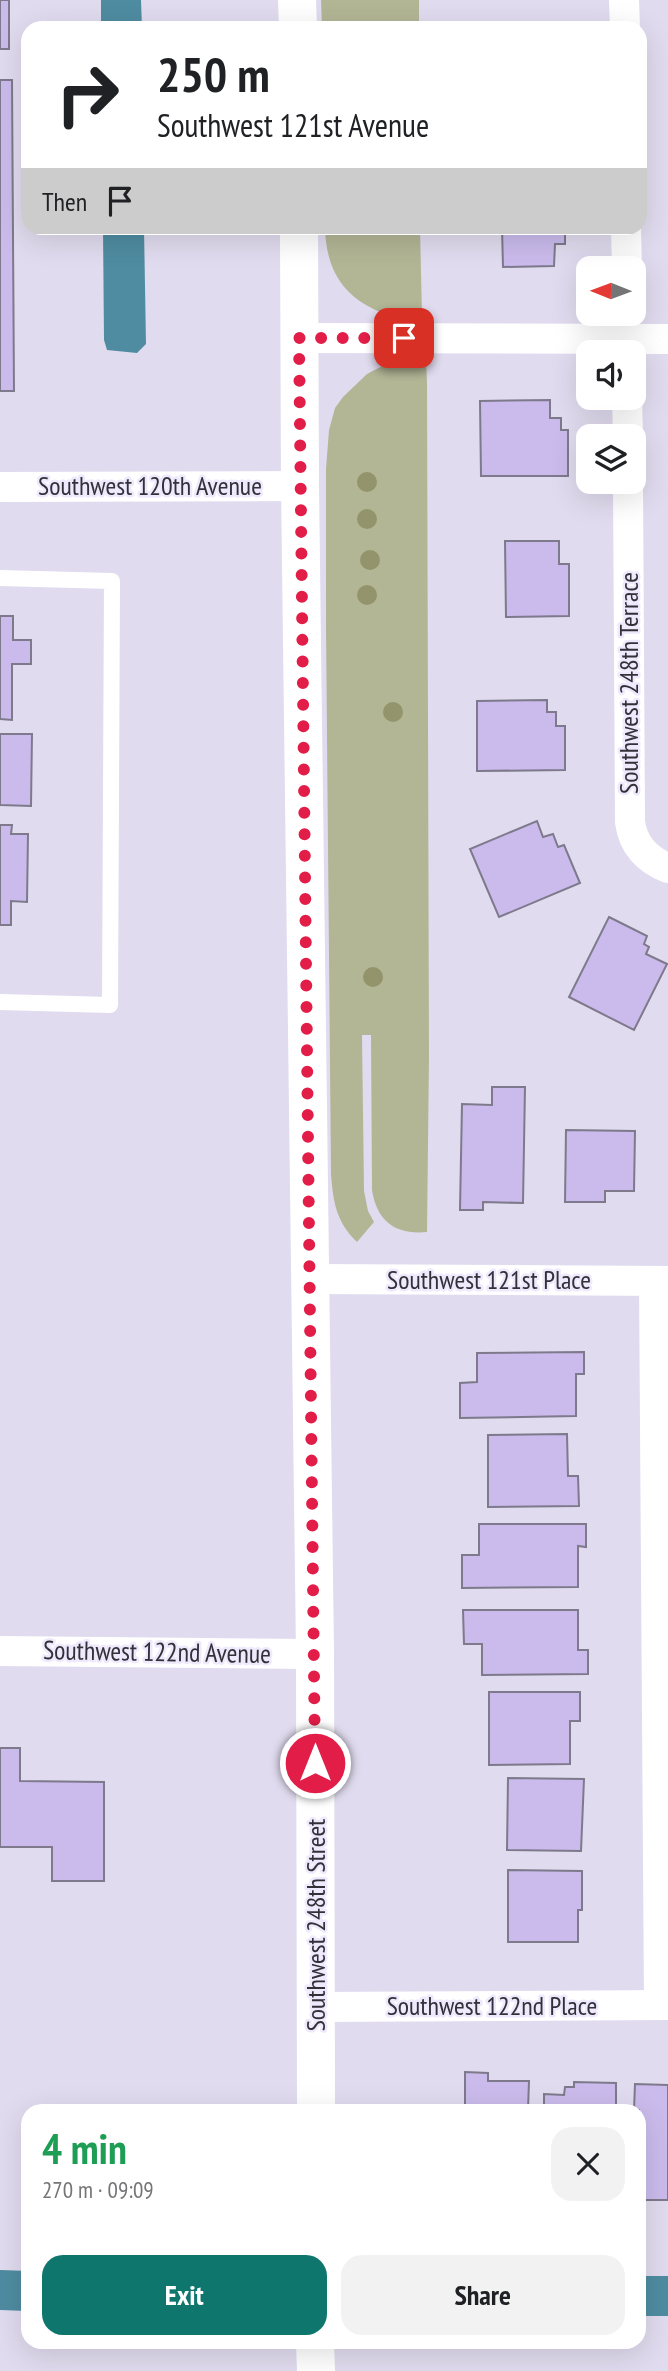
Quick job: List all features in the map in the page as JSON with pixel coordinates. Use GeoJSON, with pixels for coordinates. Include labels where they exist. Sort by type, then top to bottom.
{"type":"FeatureCollection","features":[{"type":"Feature","properties":{"kind":"street"},"geometry":{"type":"LineString","coordinates":[[298,0],[298,21]]}},
{"type":"Feature","properties":{"kind":"street"},"geometry":{"type":"LineString","coordinates":[[624,0],[625,21]]}},
{"type":"Feature","properties":{"kind":"street","name":"Southwest 248th Street"},"geometry":{"type":"LineString","coordinates":[[299,235],[315,1654],[316,2104]]}},
{"type":"Feature","properties":{"kind":"street"},"geometry":{"type":"LineString","coordinates":[[626,235],[627,256]]}},
{"type":"Feature","properties":{"kind":"street"},"geometry":{"type":"LineString","coordinates":[[299,338],[627,335],[668,339]]}},
{"type":"Feature","properties":{"kind":"street","name":"Southwest 120th Avenue"},"geometry":{"type":"LineString","coordinates":[[0,487],[300,486]]}},
{"type":"Feature","properties":{"kind":"street","name":"Southwest 248th Terrace"},"geometry":{"type":"LineString","coordinates":[[628,494],[630,822],[640,849],[655,862],[668,868]]}},
{"type":"Feature","properties":{"kind":"street","name":"Southwest 121st Place"},"geometry":{"type":"LineString","coordinates":[[310,1279],[661,1281]]}},
{"type":"Feature","properties":{"kind":"street"},"geometry":{"type":"LineString","coordinates":[[661,1281],[663,2005]]}},
{"type":"Feature","properties":{"kind":"street","name":"Southwest 122nd Avenue"},"geometry":{"type":"LineString","coordinates":[[0,1651],[315,1654]]}},
{"type":"Feature","properties":{"kind":"street","name":"Southwest 122nd Place"},"geometry":{"type":"LineString","coordinates":[[316,2007],[663,2005]]}},
{"type":"Feature","properties":{"kind":"lane"},"geometry":{"type":"LineString","coordinates":[[0,578],[112,581],[110,1005],[0,1002]]}},
{"type":"Feature","properties":{"kind":"green space"},"geometry":{"type":"Polygon","coordinates":[[[321,0],[419,0],[419,21],[322,21],[321,0]]]}},
{"type":"Feature","properties":{"kind":"green space"},"geometry":{"type":"Polygon","coordinates":[[[325,235],[420,235],[422,316],[388,315],[357,299],[339,280],[325,235]]]}},
{"type":"Feature","properties":{"kind":"green space"},"geometry":{"type":"Polygon","coordinates":[[[426,358],[427,383],[427,1232],[406,1231],[390,1224],[383,1218],[375,1201],[372,1190],[371,1035],[362,1035],[364,1191],[368,1211],[374,1222],[357,1242],[340,1219],[331,1174],[326,469],[329,430],[335,408],[343,397],[367,374],[388,363],[426,358]]]}},
{"type":"Feature","properties":{"kind":"water"},"geometry":{"type":"Polygon","coordinates":[[[101,0],[141,0],[142,21],[101,21],[101,0]]]}},
{"type":"Feature","properties":{"kind":"water"},"geometry":{"type":"Polygon","coordinates":[[[103,235],[144,235],[146,344],[137,353],[107,350],[104,340],[103,235]]]}},
{"type":"Feature","properties":{"kind":"building"},"geometry":{"type":"Polygon","coordinates":[[[0,0],[9,0],[9,49],[0,49],[0,0]]]}},
{"type":"Feature","properties":{"kind":"building"},"geometry":{"type":"Polygon","coordinates":[[[0,80],[12,80],[14,391],[0,391],[0,80]]]}},
{"type":"Feature","properties":{"kind":"building"},"geometry":{"type":"Polygon","coordinates":[[[502,235],[565,235],[565,244],[555,244],[554,266],[503,267],[502,235]]]}},
{"type":"Feature","properties":{"kind":"building"},"geometry":{"type":"Polygon","coordinates":[[[550,400],[550,418],[561,418],[561,430],[568,430],[568,476],[481,476],[480,401],[550,400]]]}},
{"type":"Feature","properties":{"kind":"building"},"geometry":{"type":"Polygon","coordinates":[[[505,541],[559,541],[559,564],[569,564],[569,616],[506,617],[505,541]]]}},
{"type":"Feature","properties":{"kind":"building"},"geometry":{"type":"Polygon","coordinates":[[[0,616],[13,616],[13,640],[31,640],[31,664],[12,664],[12,720],[0,719],[0,616]]]}},
{"type":"Feature","properties":{"kind":"building"},"geometry":{"type":"Polygon","coordinates":[[[547,700],[547,712],[556,712],[556,726],[565,726],[565,770],[477,771],[477,701],[547,700]]]}},
{"type":"Feature","properties":{"kind":"building"},"geometry":{"type":"Polygon","coordinates":[[[0,734],[32,734],[31,806],[0,805],[0,734]]]}},
{"type":"Feature","properties":{"kind":"building"},"geometry":{"type":"Polygon","coordinates":[[[537,821],[543,837],[553,834],[558,847],[564,845],[580,883],[499,917],[470,849],[537,821]]]}},
{"type":"Feature","properties":{"kind":"building"},"geometry":{"type":"Polygon","coordinates":[[[0,825],[12,825],[11,834],[28,834],[27,902],[11,901],[11,925],[0,925],[0,825]]]}},
{"type":"Feature","properties":{"kind":"building"},"geometry":{"type":"Polygon","coordinates":[[[609,917],[647,936],[644,944],[649,947],[646,954],[667,964],[634,1030],[569,997],[609,917]]]}},
{"type":"Feature","properties":{"kind":"building"},"geometry":{"type":"Polygon","coordinates":[[[492,1087],[525,1087],[523,1203],[483,1202],[483,1210],[460,1210],[462,1104],[492,1105],[492,1087]]]}},
{"type":"Feature","properties":{"kind":"building"},"geometry":{"type":"Polygon","coordinates":[[[566,1130],[635,1131],[634,1191],[605,1191],[605,1202],[565,1202],[566,1130]]]}},
{"type":"Feature","properties":{"kind":"building"},"geometry":{"type":"Polygon","coordinates":[[[584,1352],[584,1374],[576,1374],[576,1416],[460,1418],[460,1383],[477,1382],[477,1353],[584,1352]]]}},
{"type":"Feature","properties":{"kind":"building"},"geometry":{"type":"Polygon","coordinates":[[[567,1434],[568,1476],[578,1476],[579,1506],[488,1507],[488,1435],[567,1434]]]}},
{"type":"Feature","properties":{"kind":"building"},"geometry":{"type":"Polygon","coordinates":[[[479,1524],[586,1524],[586,1547],[578,1546],[578,1587],[462,1588],[462,1555],[479,1555],[479,1524]]]}},
{"type":"Feature","properties":{"kind":"building"},"geometry":{"type":"Polygon","coordinates":[[[463,1610],[578,1610],[578,1650],[588,1650],[588,1674],[482,1675],[482,1644],[464,1644],[463,1610]]]}},
{"type":"Feature","properties":{"kind":"building"},"geometry":{"type":"Polygon","coordinates":[[[489,1692],[580,1692],[580,1721],[570,1721],[570,1764],[489,1765],[489,1692]]]}},
{"type":"Feature","properties":{"kind":"building"},"geometry":{"type":"Polygon","coordinates":[[[0,1748],[20,1748],[20,1781],[104,1782],[104,1881],[52,1881],[52,1847],[0,1847],[0,1748]]]}},
{"type":"Feature","properties":{"kind":"building"},"geometry":{"type":"Polygon","coordinates":[[[508,1778],[584,1779],[581,1851],[507,1850],[508,1778]]]}},
{"type":"Feature","properties":{"kind":"building"},"geometry":{"type":"Polygon","coordinates":[[[508,1870],[582,1871],[582,1910],[578,1910],[578,1942],[508,1942],[508,1870]]]}},
{"type":"Feature","properties":{"kind":"building"},"geometry":{"type":"Polygon","coordinates":[[[465,2072],[488,2073],[488,2081],[529,2081],[528,2104],[465,2104],[465,2072]]]}},
{"type":"Feature","properties":{"kind":"building"},"geometry":{"type":"Polygon","coordinates":[[[574,2082],[616,2083],[616,2104],[544,2104],[544,2094],[564,2095],[565,2087],[574,2087],[574,2082]]]}},
{"type":"Feature","properties":{"kind":"building"},"geometry":{"type":"Polygon","coordinates":[[[635,2084],[668,2085],[668,2200],[646,2200],[646,2104],[634,2104],[635,2084]]]}},
{"type":"Feature","properties":{"kind":"waterway"},"geometry":{"type":"LineString","coordinates":[[0,2290],[21,2291]]}},
{"type":"Feature","properties":{"kind":"waterway"},"geometry":{"type":"LineString","coordinates":[[646,2296],[668,2296]]}},
{"type":"Feature","properties":{"kind":"route"},"geometry":{"type":"LineString","coordinates":[[315,1763],[299,338],[404,338]]}}]}
